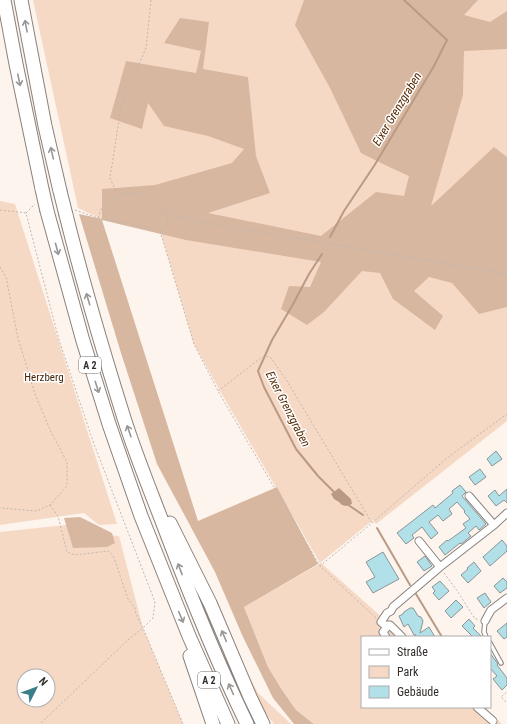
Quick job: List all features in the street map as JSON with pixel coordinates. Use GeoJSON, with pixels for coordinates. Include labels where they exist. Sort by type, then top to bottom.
{"type":"FeatureCollection","features":[{"type":"Feature","properties":{"kind":"highway","name":"A 2"},"geometry":{"type":"LineString","coordinates":[[4,0],[42,189],[44,208],[83,342],[109,424],[141,516],[189,636],[228,724]]}},
{"type":"Feature","properties":{"kind":"highway","name":"A 2"},"geometry":{"type":"LineString","coordinates":[[21,0],[45,126],[60,192],[68,211],[84,285],[124,418],[204,630],[247,724]]}},
{"type":"Feature","properties":{"kind":"highway"},"geometry":{"type":"LineString","coordinates":[[142,468],[160,499],[210,603],[263,724]]}},
{"type":"Feature","properties":{"kind":"highway"},"geometry":{"type":"LineString","coordinates":[[189,636],[189,654],[212,724]]}},
{"type":"Feature","properties":{"kind":"highway"},"geometry":{"type":"LineString","coordinates":[[250,697],[271,724]]}},
{"type":"Feature","properties":{"kind":"street"},"geometry":{"type":"LineString","coordinates":[[469,496],[494,526]]}},
{"type":"Feature","properties":{"kind":"street"},"geometry":{"type":"LineString","coordinates":[[385,636],[383,632],[386,625],[387,614],[393,607],[494,526],[507,513]]}},
{"type":"Feature","properties":{"kind":"street"},"geometry":{"type":"LineString","coordinates":[[419,541],[440,568]]}},
{"type":"Feature","properties":{"kind":"street"},"geometry":{"type":"LineString","coordinates":[[485,621],[491,610],[507,598]]}},
{"type":"Feature","properties":{"kind":"street"},"geometry":{"type":"LineString","coordinates":[[386,625],[401,636]]}},
{"type":"Feature","properties":{"kind":"street"},"geometry":{"type":"LineString","coordinates":[[478,708],[492,723]]}},
{"type":"Feature","properties":{"kind":"lane"},"geometry":{"type":"LineString","coordinates":[[485,621],[484,632],[486,636]]}},
{"type":"Feature","properties":{"kind":"lane"},"geometry":{"type":"LineString","coordinates":[[491,645],[501,663]]}},
{"type":"Feature","properties":{"kind":"path"},"geometry":{"type":"LineString","coordinates":[[151,0],[146,48],[121,107],[110,178],[115,189],[120,193],[138,193],[147,197],[174,216],[187,220],[507,274]]}},
{"type":"Feature","properties":{"kind":"path"},"geometry":{"type":"LineString","coordinates":[[98,218],[102,207],[111,202],[120,193]]}},
{"type":"Feature","properties":{"kind":"path"},"geometry":{"type":"LineString","coordinates":[[26,214],[34,204],[44,208]]}},
{"type":"Feature","properties":{"kind":"path"},"geometry":{"type":"LineString","coordinates":[[160,231],[166,225],[168,216],[161,208]]}},
{"type":"Feature","properties":{"kind":"path"},"geometry":{"type":"LineString","coordinates":[[0,210],[26,214]]}},
{"type":"Feature","properties":{"kind":"path"},"geometry":{"type":"LineString","coordinates":[[68,211],[157,229],[160,231],[194,344],[218,391],[320,566],[386,625]]}},
{"type":"Feature","properties":{"kind":"path"},"geometry":{"type":"LineString","coordinates":[[26,214],[59,340],[94,444],[155,602],[152,618],[143,628],[130,638],[40,724]]}},
{"type":"Feature","properties":{"kind":"path"},"geometry":{"type":"LineString","coordinates":[[0,267],[6,277],[18,338],[35,394],[51,432],[67,462],[67,486],[50,505],[37,511],[0,508]]}},
{"type":"Feature","properties":{"kind":"path"},"geometry":{"type":"LineString","coordinates":[[218,391],[262,357],[266,356],[271,358],[288,380],[372,523]]}},
{"type":"Feature","properties":{"kind":"path"},"geometry":{"type":"LineString","coordinates":[[320,566],[447,458],[507,414]]}},
{"type":"Feature","properties":{"kind":"path"},"geometry":{"type":"LineString","coordinates":[[50,505],[58,516],[67,552],[75,555],[108,551],[113,555],[128,599],[135,608],[136,614],[183,724]]}},
{"type":"Feature","properties":{"kind":"path"},"geometry":{"type":"LineString","coordinates":[[440,568],[458,592],[475,619],[485,621]]}},
{"type":"Feature","properties":{"kind":"path"},"geometry":{"type":"LineString","coordinates":[[506,702],[501,697],[507,692]]}},
{"type":"Feature","properties":{"kind":"green space"},"geometry":{"type":"Polygon","coordinates":[[[33,0],[507,0],[507,421],[376,524],[373,520],[320,563],[194,344],[160,230],[158,228],[99,218],[78,208],[33,0]]]}},
{"type":"Feature","properties":{"kind":"green space","name":"Herzberg"},"geometry":{"type":"Polygon","coordinates":[[[0,201],[15,204],[117,524],[99,525],[84,513],[0,525],[0,201]]]}},
{"type":"Feature","properties":{"kind":"green space"},"geometry":{"type":"Polygon","coordinates":[[[75,524],[91,534],[119,536],[143,628],[183,724],[0,724],[0,532],[75,524]]]}},
{"type":"Feature","properties":{"kind":"green space"},"geometry":{"type":"Polygon","coordinates":[[[321,563],[403,636],[361,636],[361,708],[484,708],[502,724],[314,724],[296,710],[268,667],[244,607],[321,563]]]}},
{"type":"Feature","properties":{"kind":"green space"},"geometry":{"type":"Polygon","coordinates":[[[243,665],[258,693],[291,724],[274,724],[252,688],[243,665]]]}},
{"type":"Feature","properties":{"kind":"shaded area"},"geometry":{"type":"Polygon","coordinates":[[[304,0],[478,0],[464,15],[490,22],[507,11],[507,49],[464,51],[463,95],[431,206],[494,147],[507,157],[507,307],[479,314],[452,283],[429,277],[414,291],[443,316],[435,330],[393,299],[380,273],[362,271],[324,312],[307,325],[281,309],[289,286],[310,287],[321,262],[186,240],[102,220],[198,521],[277,487],[318,564],[244,607],[268,667],[296,710],[314,724],[294,724],[273,698],[243,637],[215,572],[157,464],[121,353],[79,214],[102,219],[102,189],[155,185],[232,163],[244,149],[208,136],[164,126],[148,103],[142,129],[110,118],[126,61],[196,73],[201,51],[164,43],[180,18],[209,22],[203,69],[248,77],[256,156],[270,193],[208,213],[321,236],[376,192],[404,196],[409,176],[361,153],[330,88],[295,25],[304,0]]]}},
{"type":"Feature","properties":{"kind":"shaded area"},"geometry":{"type":"Polygon","coordinates":[[[339,488],[351,499],[352,504],[346,506],[342,505],[334,499],[331,494],[339,488]]]}},
{"type":"Feature","properties":{"kind":"shaded area"},"geometry":{"type":"Polygon","coordinates":[[[80,517],[112,533],[115,543],[107,547],[73,548],[64,518],[80,517]]]}},
{"type":"Feature","properties":{"kind":"building"},"geometry":{"type":"Polygon","coordinates":[[[496,451],[502,459],[492,466],[487,459],[496,451]]]}},
{"type":"Feature","properties":{"kind":"building"},"geometry":{"type":"Polygon","coordinates":[[[480,469],[486,477],[475,485],[469,477],[480,469]]]}},
{"type":"Feature","properties":{"kind":"building"},"geometry":{"type":"Polygon","coordinates":[[[460,485],[466,492],[462,496],[486,524],[479,530],[476,526],[468,533],[471,536],[445,555],[439,547],[466,528],[463,524],[470,519],[457,502],[449,509],[452,514],[443,521],[438,515],[429,522],[438,533],[431,539],[422,527],[412,535],[414,538],[406,544],[397,533],[433,505],[435,508],[460,485]]]}},
{"type":"Feature","properties":{"kind":"building"},"geometry":{"type":"Polygon","coordinates":[[[507,489],[507,503],[504,500],[496,506],[488,496],[495,490],[499,496],[507,489]]]}},
{"type":"Feature","properties":{"kind":"building"},"geometry":{"type":"Polygon","coordinates":[[[502,540],[507,546],[507,551],[490,566],[483,557],[502,540]]]}},
{"type":"Feature","properties":{"kind":"building"},"geometry":{"type":"Polygon","coordinates":[[[383,552],[399,579],[373,593],[366,582],[375,577],[366,562],[383,552]]]}},
{"type":"Feature","properties":{"kind":"building"},"geometry":{"type":"Polygon","coordinates":[[[425,556],[432,566],[424,571],[417,562],[425,556]]]}},
{"type":"Feature","properties":{"kind":"building"},"geometry":{"type":"Polygon","coordinates":[[[474,562],[481,571],[468,583],[461,575],[474,562]]]}},
{"type":"Feature","properties":{"kind":"building"},"geometry":{"type":"Polygon","coordinates":[[[503,578],[507,582],[507,588],[500,593],[494,586],[503,578]]]}},
{"type":"Feature","properties":{"kind":"building"},"geometry":{"type":"Polygon","coordinates":[[[440,581],[449,591],[439,600],[433,593],[435,591],[432,587],[440,581]]]}},
{"type":"Feature","properties":{"kind":"building"},"geometry":{"type":"Polygon","coordinates":[[[485,593],[491,602],[484,608],[477,598],[485,593]]]}},
{"type":"Feature","properties":{"kind":"building"},"geometry":{"type":"Polygon","coordinates":[[[456,600],[463,607],[451,618],[445,611],[456,600]]]}},
{"type":"Feature","properties":{"kind":"building"},"geometry":{"type":"Polygon","coordinates":[[[410,608],[413,608],[423,621],[420,633],[429,627],[434,636],[414,636],[416,635],[414,635],[408,624],[404,627],[399,616],[410,608]]]}},
{"type":"Feature","properties":{"kind":"building"},"geometry":{"type":"Polygon","coordinates":[[[469,619],[475,626],[473,628],[481,636],[472,636],[462,626],[469,619]]]}},
{"type":"Feature","properties":{"kind":"building"},"geometry":{"type":"Polygon","coordinates":[[[507,623],[507,637],[504,639],[497,631],[507,623]]]}},
{"type":"Feature","properties":{"kind":"building"},"geometry":{"type":"Polygon","coordinates":[[[491,654],[507,678],[507,685],[502,690],[493,679],[497,676],[491,669],[491,654]]]}},
{"type":"Feature","properties":{"kind":"waterway","name":"Eixer Grenzgraben"},"geometry":{"type":"LineString","coordinates":[[330,237],[344,211],[374,166],[434,66],[447,40],[404,0]]}},
{"type":"Feature","properties":{"kind":"waterway","name":"Eixer Grenzgraben"},"geometry":{"type":"LineString","coordinates":[[322,254],[272,340],[258,371],[264,387],[296,449],[318,476],[335,493]]}},
{"type":"Feature","properties":{"kind":"waterway","name":"Eixer Grenzgraben"},"geometry":{"type":"LineString","coordinates":[[347,504],[363,515]]}},
{"type":"Feature","properties":{"kind":"waterway","name":"Eixer Grenzgraben"},"geometry":{"type":"LineString","coordinates":[[377,528],[410,585]]}},
{"type":"Feature","properties":{"kind":"waterway","name":"Eixer Grenzgraben"},"geometry":{"type":"LineString","coordinates":[[416,594],[441,636]]}}]}
